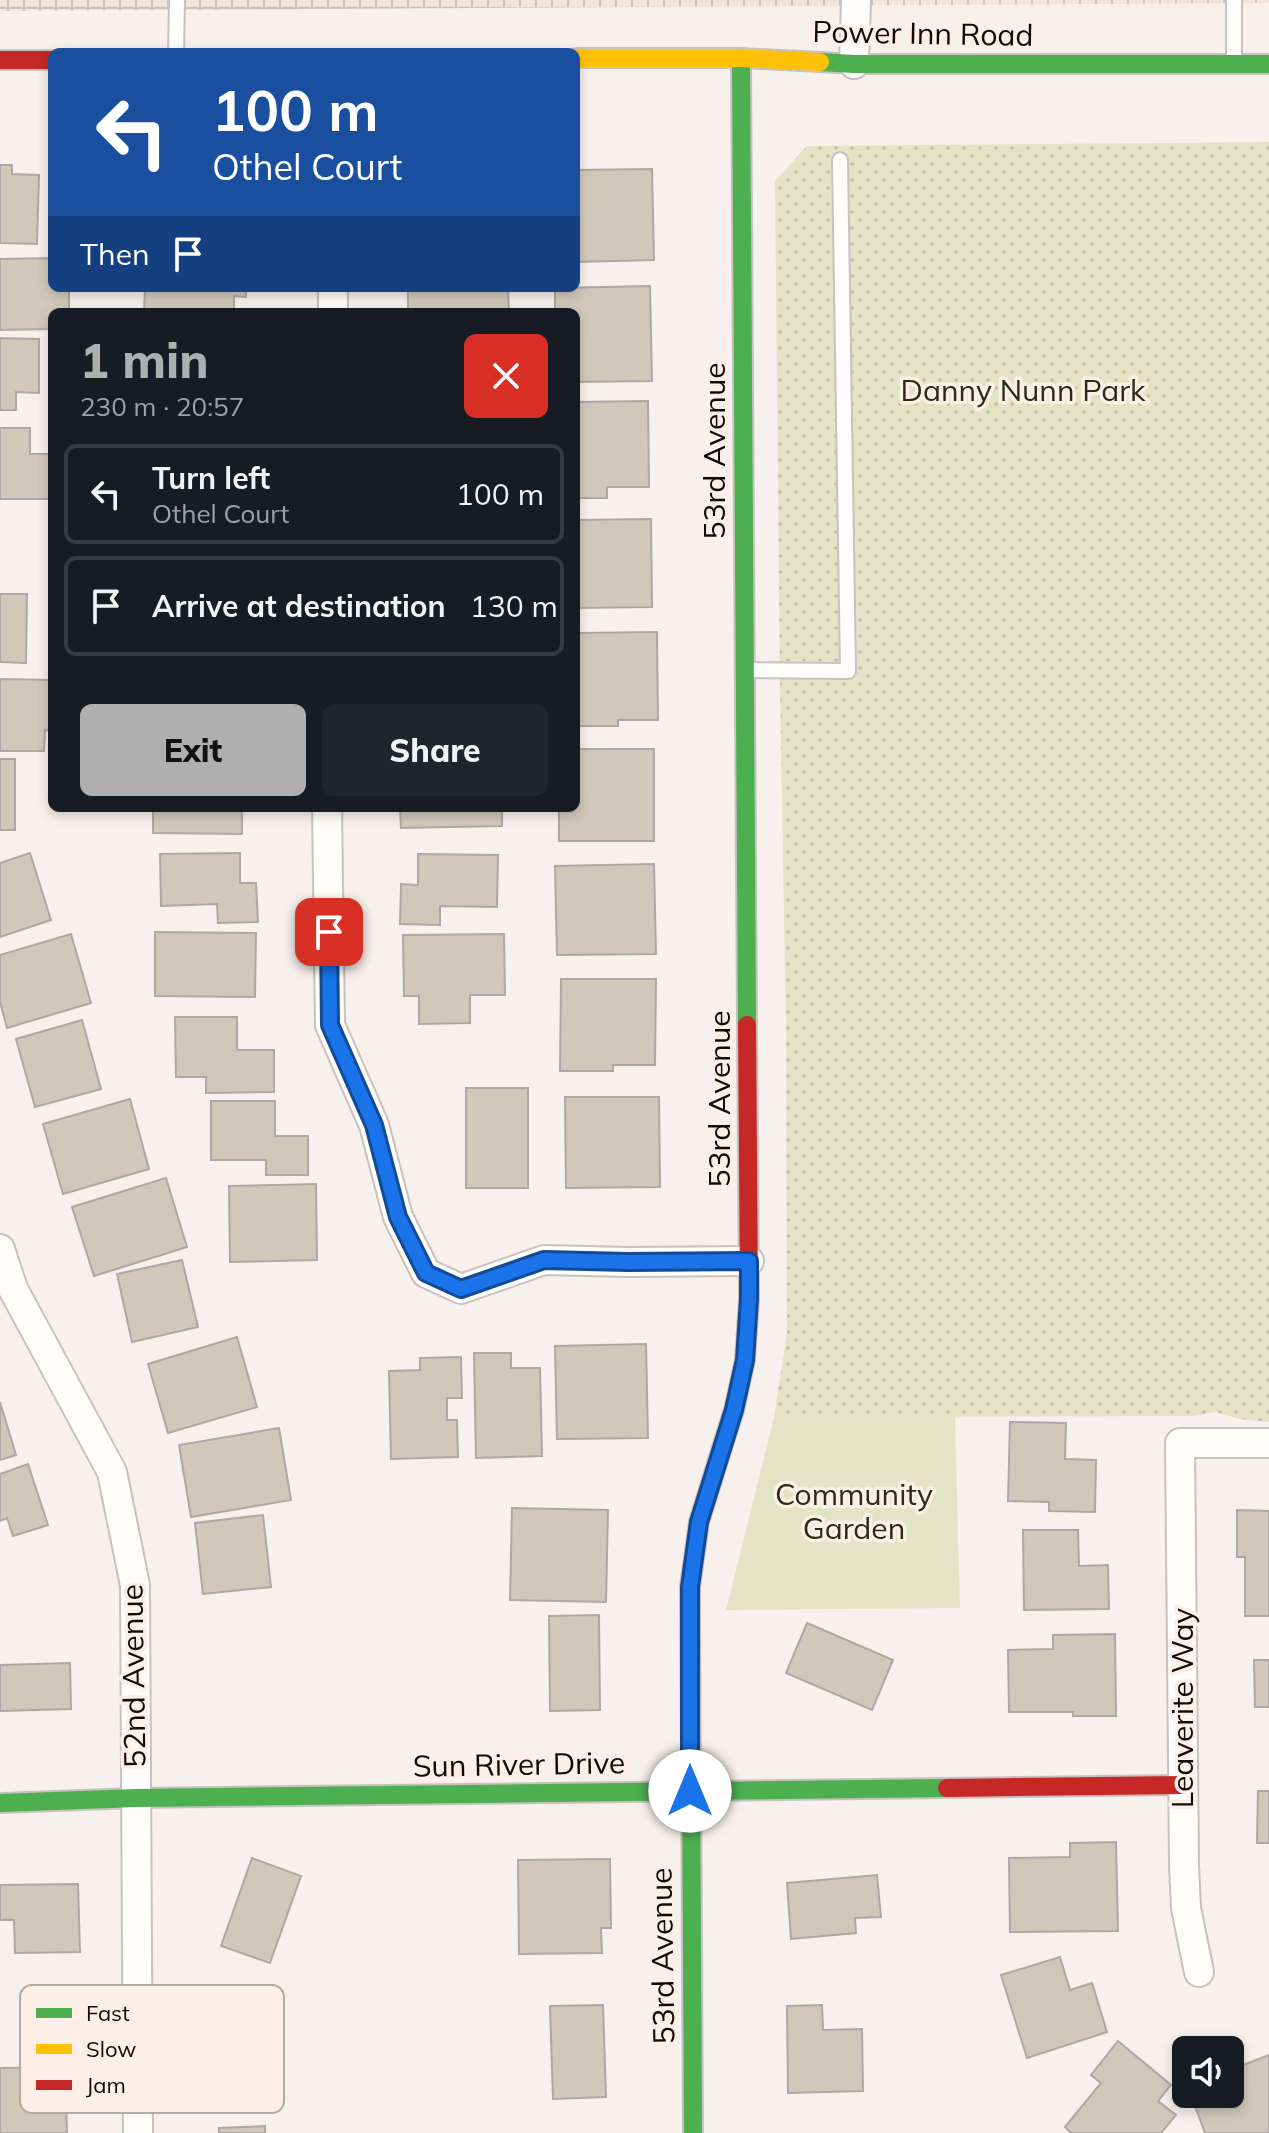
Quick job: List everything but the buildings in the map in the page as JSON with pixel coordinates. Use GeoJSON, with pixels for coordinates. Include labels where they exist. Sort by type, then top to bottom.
{"type":"FeatureCollection","features":[{"type":"Feature","properties":{"kind":"street"},"geometry":{"type":"LineString","coordinates":[[854,64],[856,0]]}},
{"type":"Feature","properties":{"kind":"street","name":"Power Inn Road"},"geometry":{"type":"LineString","coordinates":[[580,58],[741,58],[854,64],[1269,64]]}},
{"type":"Feature","properties":{"kind":"street","name":"53rd Avenue"},"geometry":{"type":"LineString","coordinates":[[693,2133],[690,1587],[699,1522],[734,1410],[745,1360],[749,1299],[741,58]]}},
{"type":"Feature","properties":{"kind":"street"},"geometry":{"type":"LineString","coordinates":[[0,60],[48,60]]}},
{"type":"Feature","properties":{"kind":"street"},"geometry":{"type":"LineString","coordinates":[[327,812],[330,1025],[374,1125],[398,1217],[426,1273],[461,1289],[544,1260],[749,1261]]}},
{"type":"Feature","properties":{"kind":"street","name":"52nd Avenue"},"geometry":{"type":"LineString","coordinates":[[0,1249],[13,1289],[112,1472],[135,1585],[137,1985]]}},
{"type":"Feature","properties":{"kind":"street","name":"Leaverite Way"},"geometry":{"type":"LineString","coordinates":[[1199,1972],[1186,1908],[1180,1443],[1269,1443]]}},
{"type":"Feature","properties":{"kind":"street","name":"Sun River Drive"},"geometry":{"type":"LineString","coordinates":[[0,1803],[136,1798],[1183,1785]]}},
{"type":"Feature","properties":{"kind":"street","name":"52nd Avenue"},"geometry":{"type":"LineString","coordinates":[[138,2113],[138,2133]]}},
{"type":"Feature","properties":{"kind":"lane"},"geometry":{"type":"LineString","coordinates":[[176,48],[177,0]]}},
{"type":"Feature","properties":{"kind":"lane"},"geometry":{"type":"LineString","coordinates":[[1234,0],[1234,64]]}},
{"type":"Feature","properties":{"kind":"lane"},"geometry":{"type":"LineString","coordinates":[[745,670],[848,671],[840,160]]}},
{"type":"Feature","properties":{"kind":"shaded area"},"geometry":{"type":"Polygon","coordinates":[[[0,0],[1269,0],[1269,3],[0,11],[0,0]]]}},
{"type":"Feature","properties":{"kind":"green space","name":"Danny Nunn Park"},"geometry":{"type":"Polygon","coordinates":[[[1269,142],[1269,1422],[1215,1412],[1191,1416],[774,1417],[787,1333],[775,181],[807,146],[1269,142]]]}},
{"type":"Feature","properties":{"kind":"green space","name":"Community Garden"},"geometry":{"type":"Polygon","coordinates":[[[955,1416],[960,1608],[726,1610],[774,1417],[955,1416]]]}},
{"type":"Feature","properties":{"kind":"traffic: fast"},"geometry":{"type":"LineString","coordinates":[[741,58],[747,1025]]}},
{"type":"Feature","properties":{"kind":"traffic: fast"},"geometry":{"type":"LineString","coordinates":[[820,62],[1269,64]]}},
{"type":"Feature","properties":{"kind":"traffic: fast"},"geometry":{"type":"LineString","coordinates":[[693,2133],[690,1587],[699,1522],[725,1438]]}},
{"type":"Feature","properties":{"kind":"traffic: fast"},"geometry":{"type":"LineString","coordinates":[[0,1803],[136,1798],[947,1788]]}},
{"type":"Feature","properties":{"kind":"traffic: slow"},"geometry":{"type":"LineString","coordinates":[[580,58],[741,58],[820,62]]}},
{"type":"Feature","properties":{"kind":"traffic: jam"},"geometry":{"type":"LineString","coordinates":[[0,60],[48,60]]}},
{"type":"Feature","properties":{"kind":"traffic: jam"},"geometry":{"type":"LineString","coordinates":[[725,1438],[745,1360],[749,1299],[747,1025]]}},
{"type":"Feature","properties":{"kind":"traffic: jam"},"geometry":{"type":"LineString","coordinates":[[947,1788],[1183,1785]]}},
{"type":"Feature","properties":{"kind":"route"},"geometry":{"type":"LineString","coordinates":[[329,932],[330,1025],[374,1125],[398,1217],[426,1273],[461,1289],[544,1260],[749,1261],[745,1360],[734,1410],[699,1522],[690,1587],[690,1791]]}}]}
